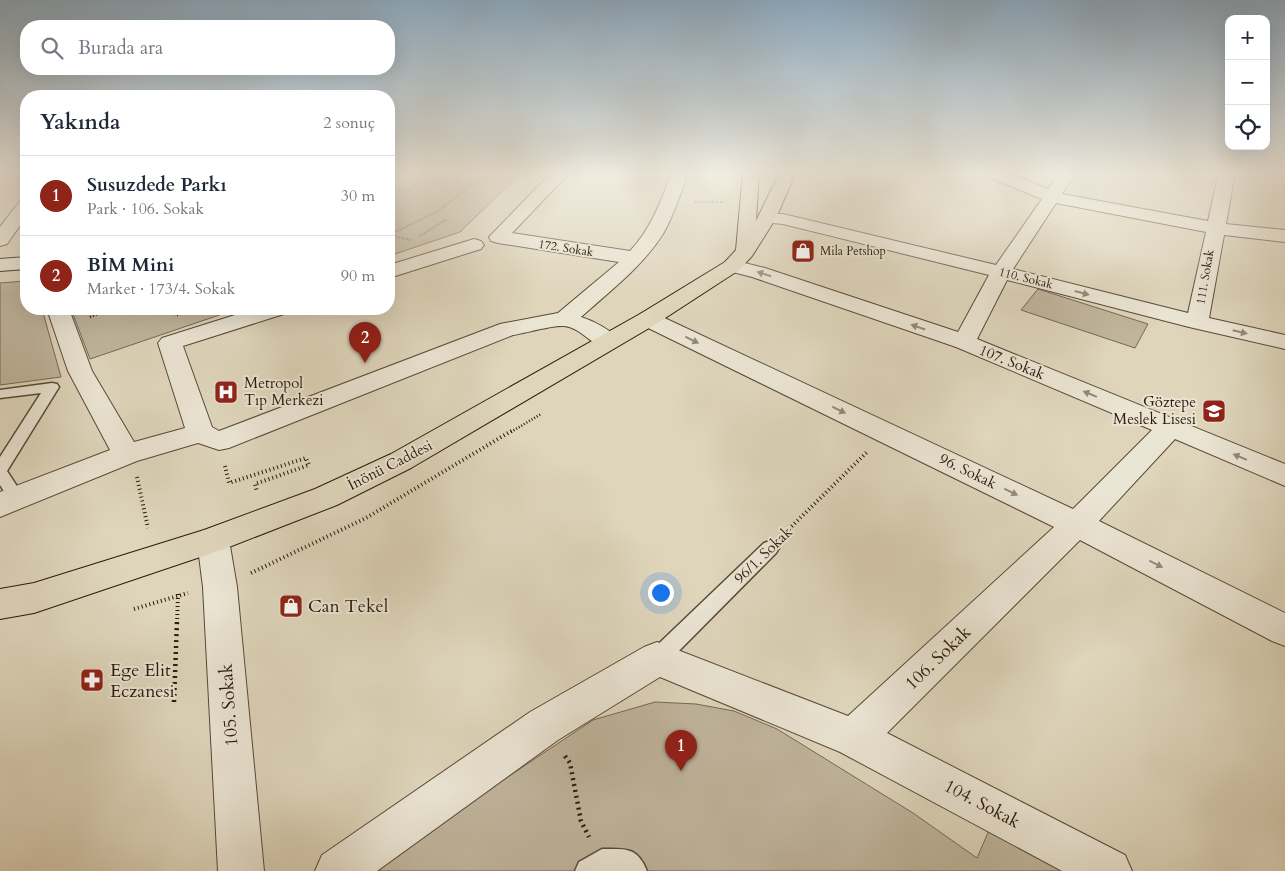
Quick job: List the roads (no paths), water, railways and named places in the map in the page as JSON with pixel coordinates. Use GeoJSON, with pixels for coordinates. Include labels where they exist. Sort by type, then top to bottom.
{"type":"FeatureCollection","features":[{"type":"Feature","properties":{"kind":"main road"},"geometry":{"type":"LineString","coordinates":[[738,259],[745,213]]}},
{"type":"Feature","properties":{"kind":"main road","name":"İnönü Caddesi"},"geometry":{"type":"LineString","coordinates":[[0,604],[34,598],[213,540],[326,497],[401,461],[648,319],[738,259],[769,213]]}},
{"type":"Feature","properties":{"kind":"street"},"geometry":{"type":"LineString","coordinates":[[0,240],[20,213]]}},
{"type":"Feature","properties":{"kind":"street","name":"172. Sokak"},"geometry":{"type":"LineString","coordinates":[[522,213],[498,237],[634,258]]}},
{"type":"Feature","properties":{"kind":"street"},"geometry":{"type":"LineString","coordinates":[[565,319],[634,258],[648,242],[663,213]]}},
{"type":"Feature","properties":{"kind":"street"},"geometry":{"type":"LineString","coordinates":[[964,342],[1001,272],[1042,213]]}},
{"type":"Feature","properties":{"kind":"street"},"geometry":{"type":"LineString","coordinates":[[1134,213],[1214,228],[1285,236]]}},
{"type":"Feature","properties":{"kind":"street","name":"111. Sokak"},"geometry":{"type":"LineString","coordinates":[[1196,322],[1218,213]]}},
{"type":"Feature","properties":{"kind":"street","name":"110. Sokak"},"geometry":{"type":"LineString","coordinates":[[767,218],[783,219],[1196,322],[1285,342]]}},
{"type":"Feature","properties":{"kind":"street"},"geometry":{"type":"LineString","coordinates":[[395,270],[474,245]]}},
{"type":"Feature","properties":{"kind":"street","name":"107. Sokak"},"geometry":{"type":"LineString","coordinates":[[738,259],[758,272],[964,342],[1285,476]]}},
{"type":"Feature","properties":{"kind":"street"},"geometry":{"type":"LineString","coordinates":[[0,265],[20,263]]}},
{"type":"Feature","properties":{"kind":"street"},"geometry":{"type":"LineString","coordinates":[[0,276],[20,274]]}},
{"type":"Feature","properties":{"kind":"street"},"geometry":{"type":"LineString","coordinates":[[60,315],[80,371],[127,454]]}},
{"type":"Feature","properties":{"kind":"street"},"geometry":{"type":"LineString","coordinates":[[200,433],[170,343],[257,315]]}},
{"type":"Feature","properties":{"kind":"street"},"geometry":{"type":"LineString","coordinates":[[8,502],[127,454],[200,433],[220,441],[508,329],[565,319],[583,325],[608,342]]}},
{"type":"Feature","properties":{"kind":"street","name":"96. Sokak"},"geometry":{"type":"LineString","coordinates":[[648,319],[1077,524],[1285,630]]}},
{"type":"Feature","properties":{"kind":"street","name":"106. Sokak"},"geometry":{"type":"LineString","coordinates":[[854,738],[1077,524],[1171,427]]}},
{"type":"Feature","properties":{"kind":"street","name":"105. Sokak"},"geometry":{"type":"LineString","coordinates":[[213,540],[220,588],[241,871]]}},
{"type":"Feature","properties":{"kind":"street"},"geometry":{"type":"LineString","coordinates":[[338,871],[544,726],[657,659],[854,738]]}},
{"type":"Feature","properties":{"kind":"street","name":"104. Sokak"},"geometry":{"type":"LineString","coordinates":[[854,738],[1109,871]]}},
{"type":"Feature","properties":{"kind":"lane"},"geometry":{"type":"LineString","coordinates":[[0,394],[52,387],[0,471],[8,502]]}},
{"type":"Feature","properties":{"kind":"lane","name":"96/1. Sokak"},"geometry":{"type":"LineString","coordinates":[[657,659],[770,548]]}},
{"type":"Feature","properties":{"kind":"lane"},"geometry":{"type":"LineString","coordinates":[[588,871],[602,862],[627,862],[634,871]]}},
{"type":"Feature","properties":{"kind":"place","name":"Mila Petshop"},"geometry":{"type":"Point","coordinates":[803,251]}},
{"type":"Feature","properties":{"kind":"place","name":"BİM Mini"},"geometry":{"type":"Point","coordinates":[365,363]}},
{"type":"Feature","properties":{"kind":"place","name":"Metropol Tıp Merkezi"},"geometry":{"type":"Point","coordinates":[226,392]}},
{"type":"Feature","properties":{"kind":"place","name":"Göztepe Meslek Lisesi"},"geometry":{"type":"Point","coordinates":[1214,411]}},
{"type":"Feature","properties":{"kind":"place","name":"Can Tekel"},"geometry":{"type":"Point","coordinates":[291,606]}},
{"type":"Feature","properties":{"kind":"place","name":"Ege Elit Eczanesi"},"geometry":{"type":"Point","coordinates":[92,680]}},
{"type":"Feature","properties":{"kind":"place","name":"Susuzdede Parkı"},"geometry":{"type":"Point","coordinates":[681,771]}}]}
